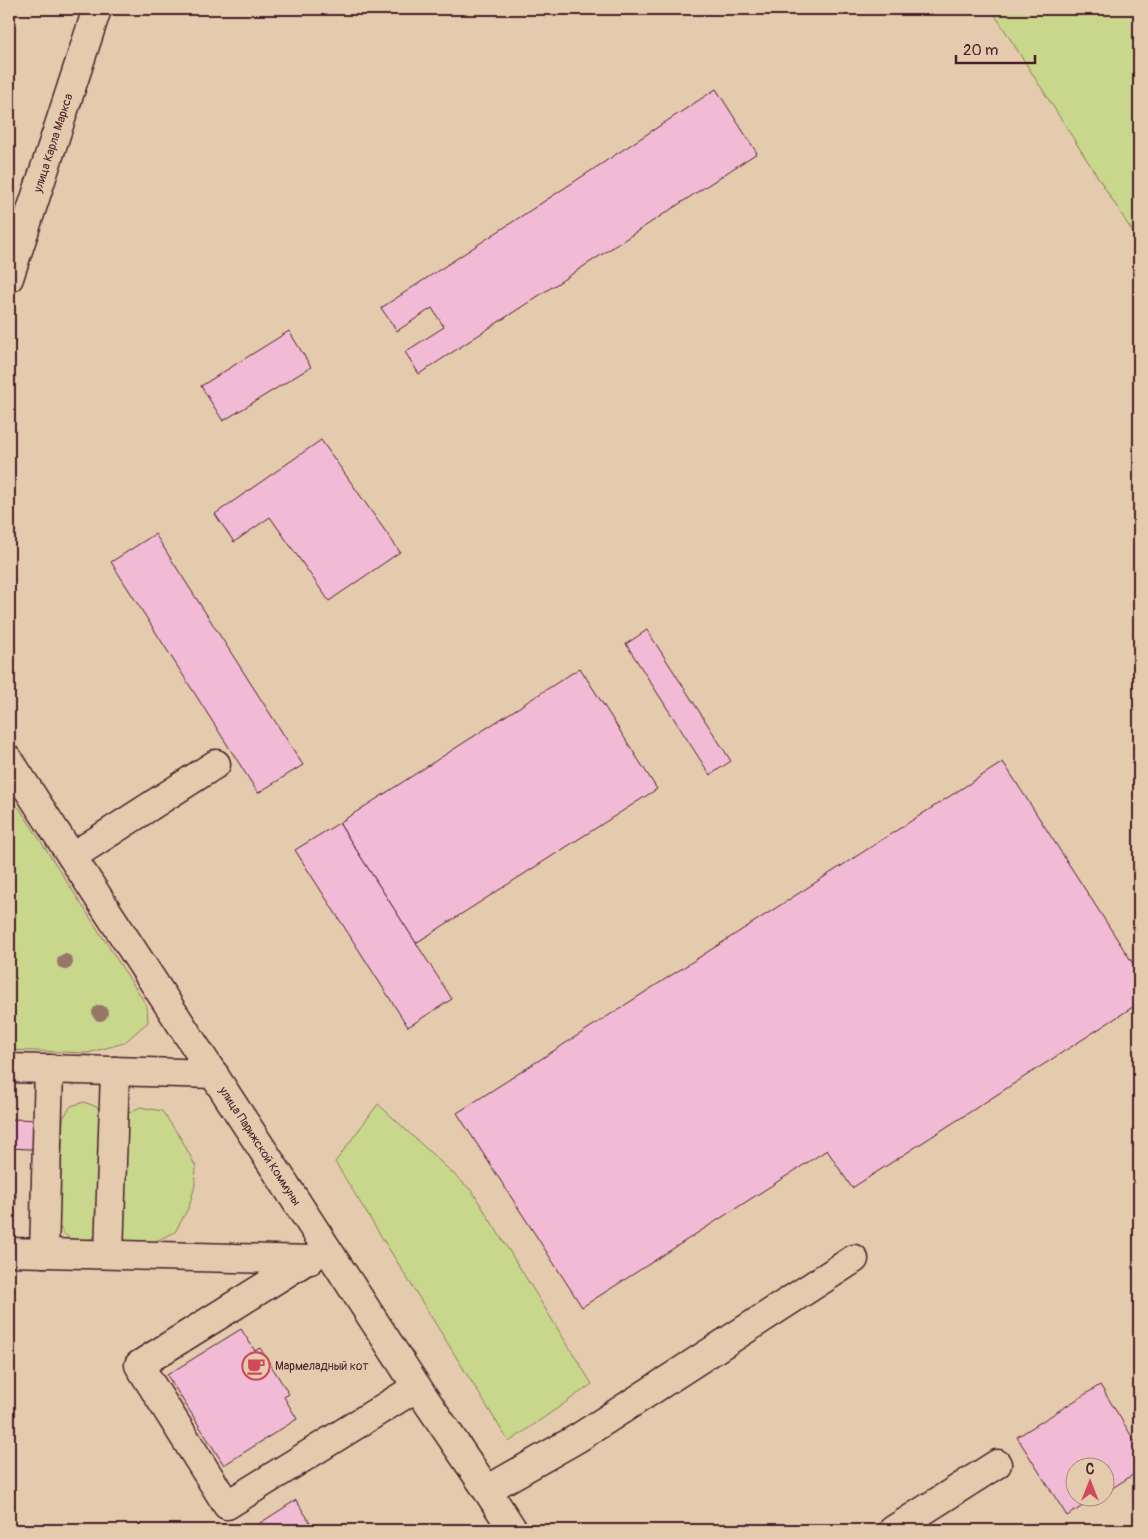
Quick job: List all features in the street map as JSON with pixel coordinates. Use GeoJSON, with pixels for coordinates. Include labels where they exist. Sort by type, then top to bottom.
{"type":"FeatureCollection","features":[{"type":"Feature","properties":{"kind":"main road","name":"улица Карла Маркса"},"geometry":{"type":"LineString","coordinates":[[9,278],[97,9]]}},
{"type":"Feature","properties":{"kind":"main road","name":"улица Парижской Коммуны"},"geometry":{"type":"LineString","coordinates":[[9,760],[416,1387],[488,1490],[513,1530]]}},
{"type":"Feature","properties":{"kind":"main road"},"geometry":{"type":"LineString","coordinates":[[73,856],[216,764]]}},
{"type":"Feature","properties":{"kind":"main road"},"geometry":{"type":"LineString","coordinates":[[9,1068],[214,1074]]}},
{"type":"Feature","properties":{"kind":"main road"},"geometry":{"type":"LineString","coordinates":[[44,1252],[49,1069]]}},
{"type":"Feature","properties":{"kind":"main road"},"geometry":{"type":"LineString","coordinates":[[109,1254],[115,1071]]}},
{"type":"Feature","properties":{"kind":"main road"},"geometry":{"type":"LineString","coordinates":[[9,1252],[334,1261]]}},
{"type":"Feature","properties":{"kind":"main road"},"geometry":{"type":"LineString","coordinates":[[488,1490],[578,1438],[854,1259]]}},
{"type":"Feature","properties":{"kind":"main road"},"geometry":{"type":"LineString","coordinates":[[307,1260],[139,1365],[227,1505],[416,1387]]}},
{"type":"Feature","properties":{"kind":"main road"},"geometry":{"type":"LineString","coordinates":[[893,1530],[998,1464]]}},
{"type":"Feature","properties":{"kind":"green space"},"geometry":{"type":"Polygon","coordinates":[[[1005,9],[1139,9],[1139,242],[995,15],[1005,9]]]}},
{"type":"Feature","properties":{"kind":"green space"},"geometry":{"type":"Polygon","coordinates":[[[9,799],[20,809],[147,1006],[148,1022],[124,1043],[88,1053],[9,1050],[9,799]]]}},
{"type":"Feature","properties":{"kind":"green space"},"geometry":{"type":"Polygon","coordinates":[[[84,1102],[97,1107],[101,1112],[98,1233],[87,1240],[76,1241],[66,1236],[59,1225],[63,1118],[71,1106],[84,1102]]]}},
{"type":"Feature","properties":{"kind":"green space"},"geometry":{"type":"Polygon","coordinates":[[[378,1104],[472,1191],[592,1384],[509,1442],[335,1162],[378,1104]]]}},
{"type":"Feature","properties":{"kind":"green space"},"geometry":{"type":"Polygon","coordinates":[[[140,1107],[162,1111],[182,1140],[196,1167],[195,1185],[189,1207],[175,1232],[152,1243],[131,1245],[119,1234],[123,1122],[127,1114],[140,1107]]]}},
{"type":"Feature","properties":{"kind":"building"},"geometry":{"type":"Polygon","coordinates":[[[716,89],[757,153],[419,374],[405,352],[444,327],[432,308],[397,331],[381,308],[716,89]]]}},
{"type":"Feature","properties":{"kind":"building"},"geometry":{"type":"Polygon","coordinates":[[[289,331],[311,367],[223,421],[201,386],[289,331]]]}},
{"type":"Feature","properties":{"kind":"building"},"geometry":{"type":"Polygon","coordinates":[[[321,440],[400,552],[329,601],[270,517],[234,542],[215,514],[321,440]]]}},
{"type":"Feature","properties":{"kind":"building"},"geometry":{"type":"Polygon","coordinates":[[[155,534],[303,765],[258,793],[111,562],[155,534]]]}},
{"type":"Feature","properties":{"kind":"building"},"geometry":{"type":"Polygon","coordinates":[[[647,630],[731,761],[710,775],[626,644],[647,630]]]}},
{"type":"Feature","properties":{"kind":"building"},"geometry":{"type":"Polygon","coordinates":[[[580,668],[657,789],[416,943],[339,823],[580,668]]]}},
{"type":"Feature","properties":{"kind":"building"},"geometry":{"type":"Polygon","coordinates":[[[1003,762],[1139,973],[1139,1003],[852,1188],[827,1150],[582,1307],[457,1113],[1003,762]]]}},
{"type":"Feature","properties":{"kind":"building"},"geometry":{"type":"Polygon","coordinates":[[[339,823],[452,999],[408,1027],[295,850],[339,823]]]}},
{"type":"Feature","properties":{"kind":"building"},"geometry":{"type":"Polygon","coordinates":[[[9,1119],[51,1120],[50,1150],[9,1148],[9,1119]]]}},
{"type":"Feature","properties":{"kind":"building"},"geometry":{"type":"Polygon","coordinates":[[[9,1191],[16,1191],[15,1228],[9,1228],[9,1191]]]}},
{"type":"Feature","properties":{"kind":"building"},"geometry":{"type":"Polygon","coordinates":[[[241,1329],[255,1351],[260,1348],[289,1394],[284,1397],[297,1419],[224,1465],[167,1375],[241,1329]]]}},
{"type":"Feature","properties":{"kind":"building"},"geometry":{"type":"Polygon","coordinates":[[[1100,1385],[1139,1448],[1139,1471],[1116,1486],[1116,1456],[1066,1456],[1066,1506],[1082,1506],[1067,1516],[1017,1437],[1100,1385]]]}},
{"type":"Feature","properties":{"kind":"building"},"geometry":{"type":"Polygon","coordinates":[[[296,1500],[315,1530],[249,1530],[296,1500]]]}},
{"type":"Feature","properties":{"kind":"place","name":"Мармеладный кот"},"geometry":{"type":"Point","coordinates":[256,1366]}}]}
